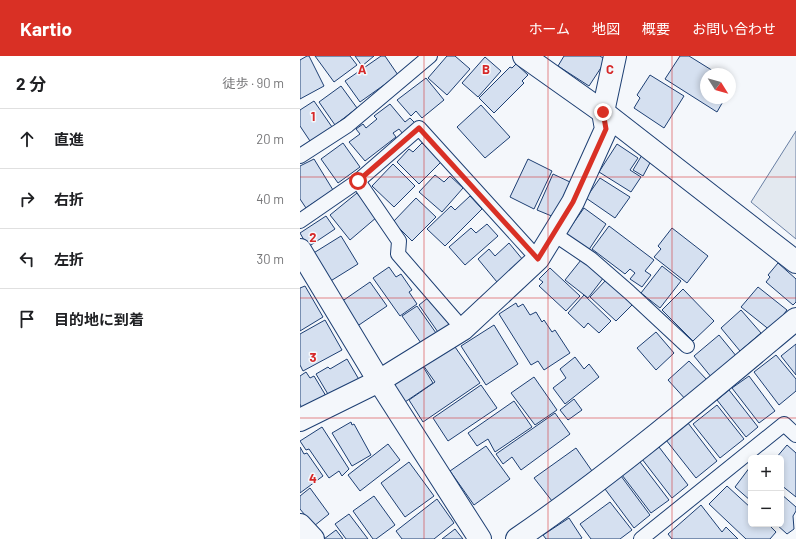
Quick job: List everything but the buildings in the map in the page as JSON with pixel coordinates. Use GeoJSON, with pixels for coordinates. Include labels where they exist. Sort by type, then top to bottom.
{"type":"FeatureCollection","features":[{"type":"Feature","properties":{"kind":"street"},"geometry":{"type":"LineString","coordinates":[[524,56],[603,112],[796,262]]}},
{"type":"Feature","properties":{"kind":"street"},"geometry":{"type":"LineString","coordinates":[[300,420],[379,381],[463,329],[538,259],[573,202],[606,129],[603,112],[615,56]]}},
{"type":"Feature","properties":{"kind":"street"},"geometry":{"type":"LineString","coordinates":[[300,250],[379,381],[480,539]]}},
{"type":"Feature","properties":{"kind":"street"},"geometry":{"type":"LineString","coordinates":[[517,539],[564,507],[674,421],[796,319]]}},
{"type":"Feature","properties":{"kind":"street"},"geometry":{"type":"LineString","coordinates":[[300,525],[313,539]]}},
{"type":"Feature","properties":{"kind":"lane"},"geometry":{"type":"LineString","coordinates":[[300,156],[348,125],[430,56]]}},
{"type":"Feature","properties":{"kind":"lane"},"geometry":{"type":"LineString","coordinates":[[300,221],[358,181],[419,128],[538,259]]}},
{"type":"Feature","properties":{"kind":"lane"},"geometry":{"type":"LineString","coordinates":[[358,181],[399,241],[398,254],[463,329]]}},
{"type":"Feature","properties":{"kind":"lane"},"geometry":{"type":"LineString","coordinates":[[554,234],[596,264],[629,292],[687,346]]}},
{"type":"Feature","properties":{"kind":"lane"},"geometry":{"type":"LineString","coordinates":[[641,539],[784,424],[796,435]]}},
{"type":"Feature","properties":{"kind":"shaded area"},"geometry":{"type":"Polygon","coordinates":[[[796,131],[796,239],[751,202],[796,131]]]}},
{"type":"Feature","properties":{"kind":"route"},"geometry":{"type":"LineString","coordinates":[[358,181],[419,128],[538,259],[573,202],[606,129],[603,112]]}}]}
